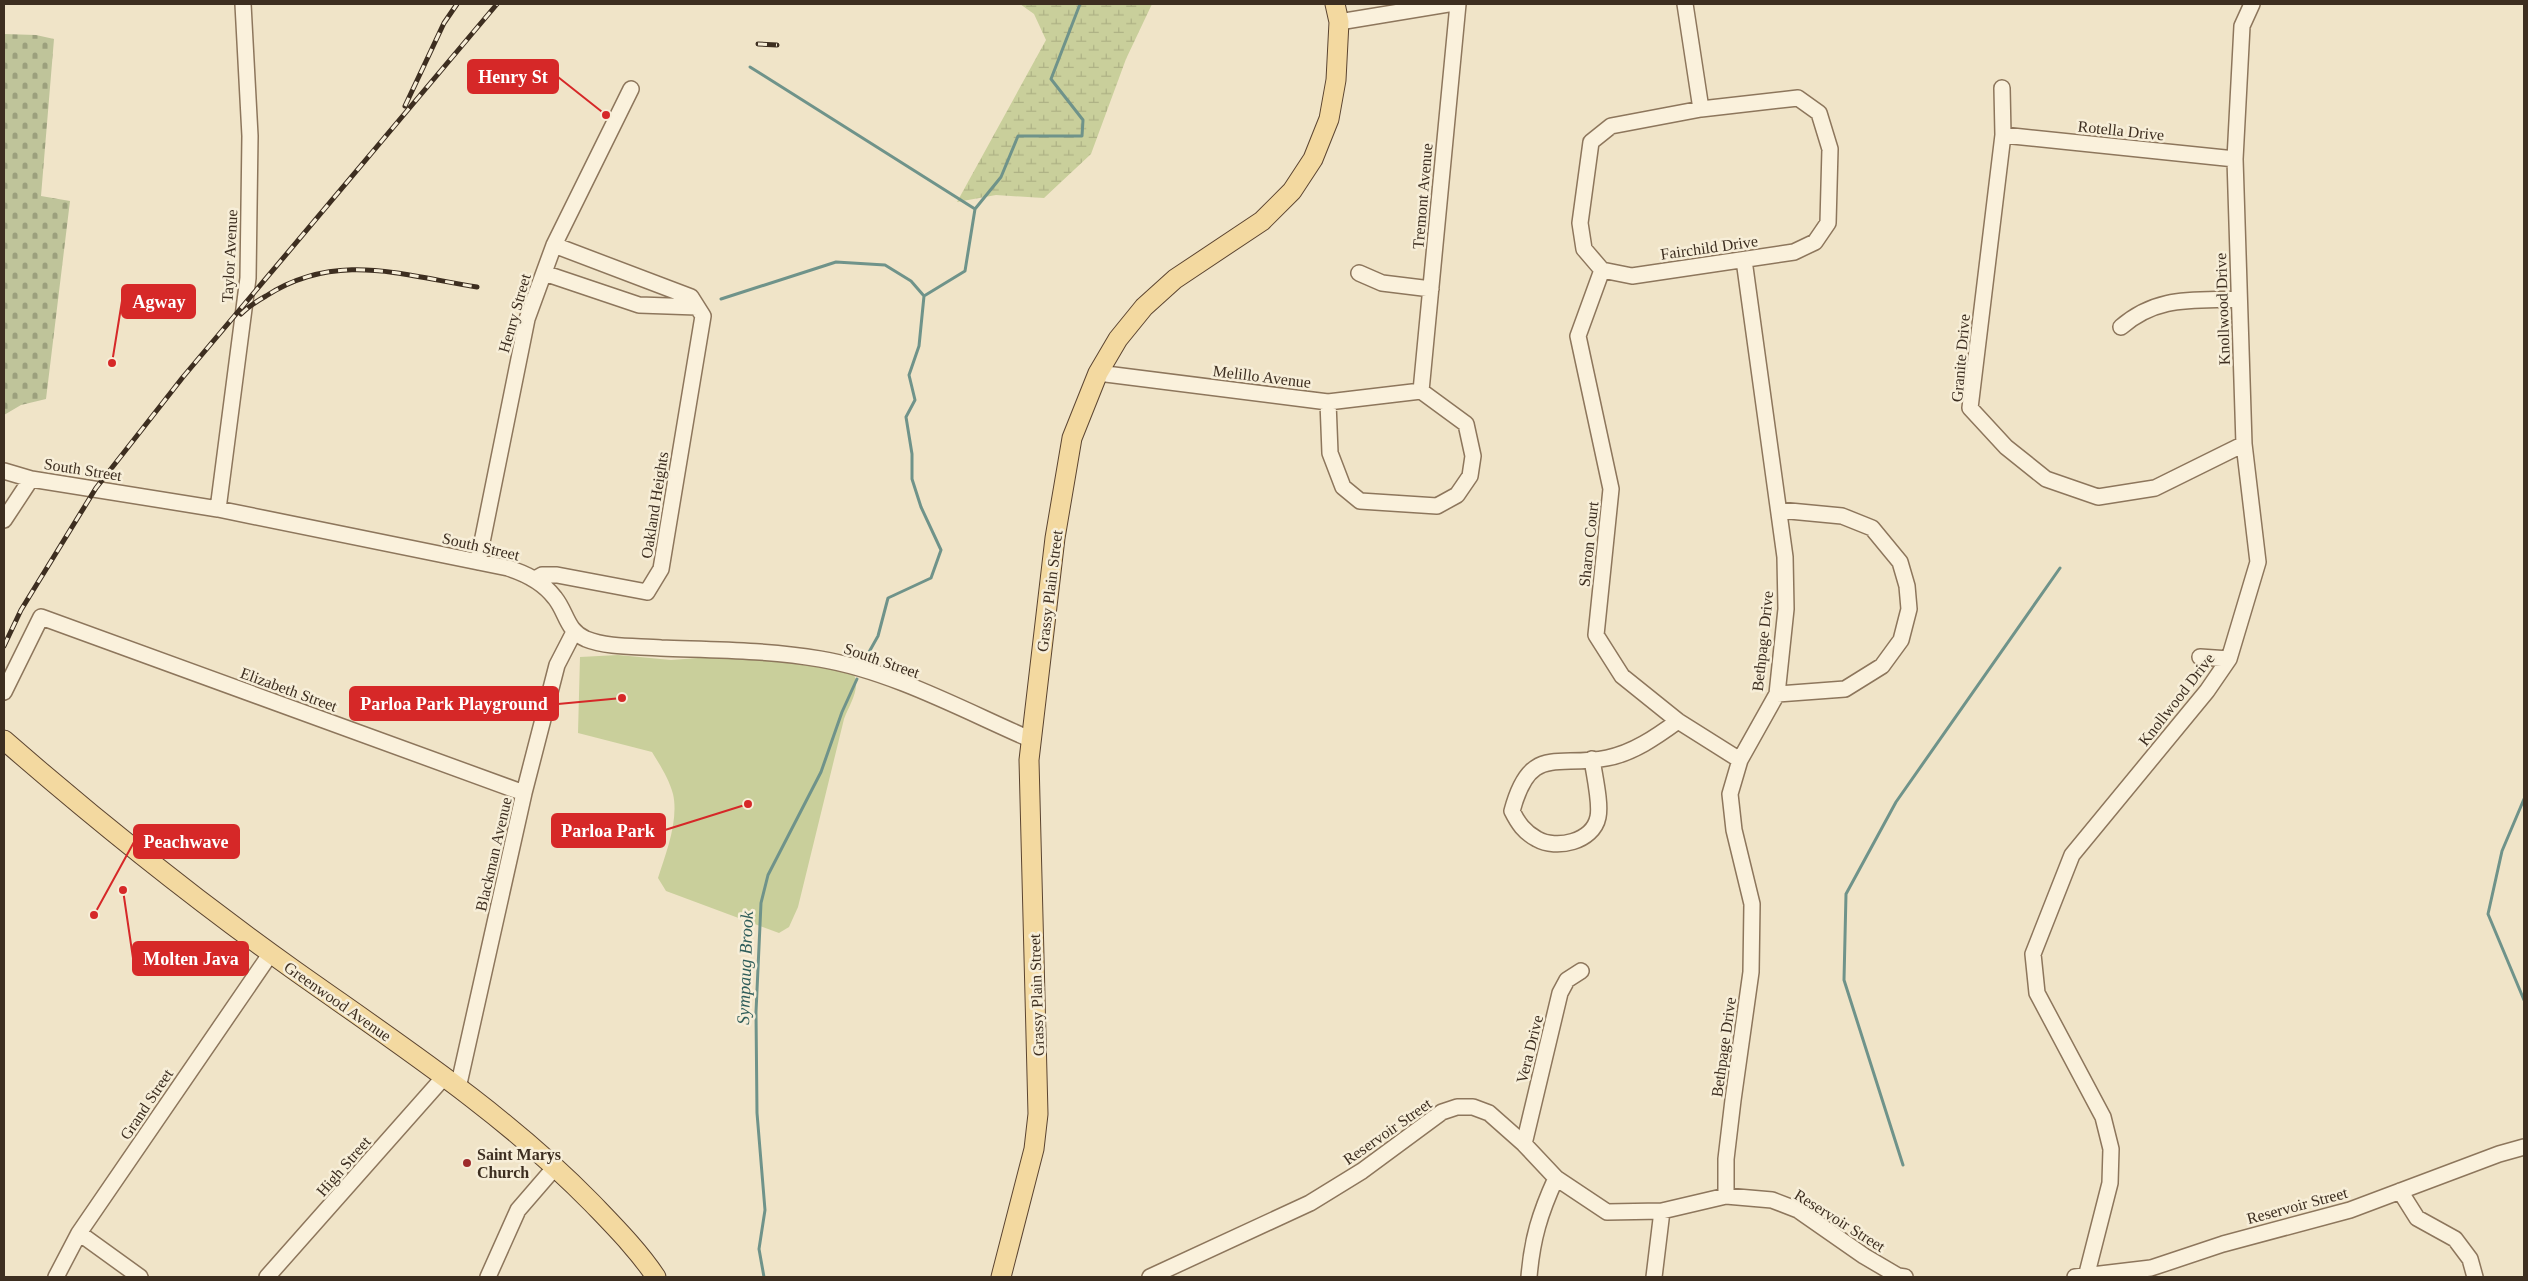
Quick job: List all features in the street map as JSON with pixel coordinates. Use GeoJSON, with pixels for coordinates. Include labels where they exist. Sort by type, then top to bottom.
{"type":"FeatureCollection","features":[{"type":"Feature","properties":{"kind":"main road","name":"Grassy Plain Street"},"geometry":{"type":"LineString","coordinates":[[1001,1277],[1034,1149],[1038,1114],[1030,760],[1062,485],[1072,438],[1098,373],[1118,339],[1144,307],[1174,280],[1262,221],[1292,191],[1313,158],[1329,120],[1336,80],[1339,22],[1335,4]]}},
{"type":"Feature","properties":{"kind":"main road","name":"Greenwood Avenue"},"geometry":{"type":"LineString","coordinates":[[4,740],[109,830],[271,953],[451,1082],[556,1166],[622,1233],[656,1277]]}},
{"type":"Feature","properties":{"kind":"street","name":"Taylor Avenue"},"geometry":{"type":"LineString","coordinates":[[218,509],[248,278],[250,136],[243,4]]}},
{"type":"Feature","properties":{"kind":"street"},"geometry":{"type":"LineString","coordinates":[[1339,22],[1448,4]]}},
{"type":"Feature","properties":{"kind":"street","name":"Tremont Avenue"},"geometry":{"type":"LineString","coordinates":[[1421,391],[1458,4]]}},
{"type":"Feature","properties":{"kind":"street"},"geometry":{"type":"LineString","coordinates":[[1686,4],[1701,109]]}},
{"type":"Feature","properties":{"kind":"street","name":"Knollwood Drive"},"geometry":{"type":"LineString","coordinates":[[2086,1277],[2110,1183],[2111,1149],[2104,1117],[2037,992],[2033,954],[2072,855],[2207,691],[2229,659],[2258,562],[2244,444],[2235,159],[2242,26],[2252,4]]}},
{"type":"Feature","properties":{"kind":"street","name":"Granite Drive"},"geometry":{"type":"LineString","coordinates":[[2002,88],[2003,135],[1970,408],[2006,447],[2046,479],[2098,497],[2155,488],[2244,444]]}},
{"type":"Feature","properties":{"kind":"street","name":"Henry Street"},"geometry":{"type":"LineString","coordinates":[[478,562],[528,319],[554,245],[631,89]]}},
{"type":"Feature","properties":{"kind":"street","name":"Fairchild Drive"},"geometry":{"type":"LineString","coordinates":[[1798,98],[1819,112],[1830,149],[1828,223],[1815,242],[1794,252],[1744,260],[1632,276],[1602,270],[1584,249],[1580,223],[1591,142],[1611,126],[1701,109],[1798,98]]}},
{"type":"Feature","properties":{"kind":"street","name":"Rotella Drive"},"geometry":{"type":"LineString","coordinates":[[2003,135],[2235,159]]}},
{"type":"Feature","properties":{"kind":"street"},"geometry":{"type":"LineString","coordinates":[[554,245],[691,297],[697,308]]}},
{"type":"Feature","properties":{"kind":"street","name":"Bethpage Drive"},"geometry":{"type":"LineString","coordinates":[[1726,1196],[1726,1159],[1751,972],[1752,904],[1734,830],[1730,794],[1740,760],[1777,694],[1786,608],[1785,558],[1744,260]]}},
{"type":"Feature","properties":{"kind":"street","name":"Sharon Court"},"geometry":{"type":"LineString","coordinates":[[1602,270],[1578,336],[1611,489],[1596,635],[1622,676],[1678,721],[1740,760]]}},
{"type":"Feature","properties":{"kind":"street"},"geometry":{"type":"LineString","coordinates":[[544,273],[639,305],[697,308]]}},
{"type":"Feature","properties":{"kind":"street"},"geometry":{"type":"LineString","coordinates":[[1359,273],[1382,282],[1430,289]]}},
{"type":"Feature","properties":{"kind":"street"},"geometry":{"type":"LineString","coordinates":[[2121,327],[2137,313],[2165,302],[2239,299]]}},
{"type":"Feature","properties":{"kind":"street","name":"Oakland Heights"},"geometry":{"type":"LineString","coordinates":[[535,579],[542,575],[558,574],[647,592],[661,569],[703,316],[697,308]]}},
{"type":"Feature","properties":{"kind":"street","name":"Melillo Avenue"},"geometry":{"type":"LineString","coordinates":[[1098,373],[1328,402],[1421,391]]}},
{"type":"Feature","properties":{"kind":"street"},"geometry":{"type":"LineString","coordinates":[[1328,402],[1330,453],[1342,486],[1360,501],[1437,506],[1457,495],[1470,476],[1473,456],[1466,424],[1421,391]]}},
{"type":"Feature","properties":{"kind":"street","name":"South Street"},"geometry":{"type":"LineString","coordinates":[[4,472],[31,479],[218,509],[508,568],[535,579],[555,598],[567,623],[574,632],[587,639],[620,644],[821,659],[902,684],[1032,740]]}},
{"type":"Feature","properties":{"kind":"street"},"geometry":{"type":"LineString","coordinates":[[4,520],[31,479]]}},
{"type":"Feature","properties":{"kind":"street"},"geometry":{"type":"LineString","coordinates":[[1777,694],[1845,689],[1882,666],[1901,640],[1909,609],[1907,586],[1900,562],[1872,528],[1842,516],[1779,510]]}},
{"type":"Feature","properties":{"kind":"street","name":"Elizabeth Street"},"geometry":{"type":"LineString","coordinates":[[4,692],[41,617],[524,793]]}},
{"type":"Feature","properties":{"kind":"street","name":"Blackman Avenue"},"geometry":{"type":"LineString","coordinates":[[451,1082],[557,665],[574,632]]}},
{"type":"Feature","properties":{"kind":"street"},"geometry":{"type":"LineString","coordinates":[[2200,657],[2229,659]]}},
{"type":"Feature","properties":{"kind":"street"},"geometry":{"type":"LineString","coordinates":[[1592,759],[1598,817],[1592,829],[1582,838],[1565,844],[1537,840],[1520,827],[1512,811],[1518,790],[1530,773],[1544,762],[1592,759],[1608,758],[1649,742],[1678,721]]}},
{"type":"Feature","properties":{"kind":"street","name":"Grand Street"},"geometry":{"type":"LineString","coordinates":[[56,1277],[79,1233],[271,953]]}},
{"type":"Feature","properties":{"kind":"street","name":"Vera Drive"},"geometry":{"type":"LineString","coordinates":[[1524,1144],[1560,993],[1567,980],[1581,971]]}},
{"type":"Feature","properties":{"kind":"street","name":"High Street"},"geometry":{"type":"LineString","coordinates":[[267,1277],[451,1082]]}},
{"type":"Feature","properties":{"kind":"street","name":"Reservoir Street"},"geometry":{"type":"LineString","coordinates":[[1150,1277],[1310,1203],[1362,1171],[1442,1112],[1457,1107],[1473,1107],[1489,1114],[1524,1144],[1556,1178],[1607,1212],[1662,1211],[1726,1196],[1772,1200],[1798,1210],[1864,1256],[1898,1276],[1905,1277]]}},
{"type":"Feature","properties":{"kind":"street","name":"Reservoir Street"},"geometry":{"type":"LineString","coordinates":[[2075,1277],[2151,1268],[2232,1242],[2350,1210],[2499,1154],[2524,1147]]}},
{"type":"Feature","properties":{"kind":"street"},"geometry":{"type":"LineString","coordinates":[[488,1277],[518,1210],[556,1166]]}},
{"type":"Feature","properties":{"kind":"street"},"geometry":{"type":"LineString","coordinates":[[1528,1277],[1531,1246],[1539,1218],[1556,1178]]}},
{"type":"Feature","properties":{"kind":"street"},"geometry":{"type":"LineString","coordinates":[[2400,1191],[2416,1218],[2455,1239],[2470,1259],[2475,1277]]}},
{"type":"Feature","properties":{"kind":"street"},"geometry":{"type":"LineString","coordinates":[[1654,1277],[1662,1211]]}},
{"type":"Feature","properties":{"kind":"street"},"geometry":{"type":"LineString","coordinates":[[79,1233],[140,1277]]}},
{"type":"Feature","properties":{"kind":"green space"},"geometry":{"type":"Polygon","coordinates":[[[1020,4],[1152,4],[1126,59],[1091,154],[1044,198],[996,195],[957,202],[1046,40],[1034,14],[1020,4]]]}},
{"type":"Feature","properties":{"kind":"green space"},"geometry":{"type":"Polygon","coordinates":[[[4,34],[36,35],[54,39],[41,196],[70,201],[46,399],[21,405],[4,415],[4,34]]]}},
{"type":"Feature","properties":{"kind":"green space"},"geometry":{"type":"Polygon","coordinates":[[[618,655],[671,660],[725,656],[781,659],[853,673],[856,684],[855,690],[844,719],[798,907],[789,927],[779,933],[666,891],[658,878],[671,836],[674,804],[671,788],[661,767],[652,752],[578,733],[580,657],[618,655]]]}},
{"type":"Feature","properties":{"kind":"waterway","name":"Sympaug Brook"},"geometry":{"type":"LineString","coordinates":[[864,661],[878,636],[888,598],[931,578],[941,550],[921,507],[912,479],[912,454],[906,417],[915,400],[909,375],[919,346],[924,296],[965,271],[975,209],[1001,177],[1018,136],[1082,136],[1083,120],[1051,79],[1080,4]]}},
{"type":"Feature","properties":{"kind":"waterway"},"geometry":{"type":"LineString","coordinates":[[750,67],[975,209]]}},
{"type":"Feature","properties":{"kind":"waterway"},"geometry":{"type":"LineString","coordinates":[[721,299],[836,262],[885,265],[911,281],[924,296]]}},
{"type":"Feature","properties":{"kind":"waterway"},"geometry":{"type":"LineString","coordinates":[[1903,1165],[1844,980],[1846,894],[1896,802],[2060,568]]}},
{"type":"Feature","properties":{"kind":"waterway","name":"Sympaug Brook"},"geometry":{"type":"LineString","coordinates":[[764,1277],[759,1249],[765,1210],[757,1113],[756,1012],[761,903],[768,875],[821,772],[842,712],[857,679]]}},
{"type":"Feature","properties":{"kind":"waterway"},"geometry":{"type":"LineString","coordinates":[[2524,799],[2502,851],[2488,914],[2524,1000]]}},
{"type":"Feature","properties":{"kind":"railway"},"geometry":{"type":"LineString","coordinates":[[405,106],[444,23],[457,4]]}},
{"type":"Feature","properties":{"kind":"railway"},"geometry":{"type":"LineString","coordinates":[[4,646],[21,610],[96,488],[183,377],[497,4]]}},
{"type":"Feature","properties":{"kind":"railway"},"geometry":{"type":"LineString","coordinates":[[758,44],[777,45]]}},
{"type":"Feature","properties":{"kind":"railway"},"geometry":{"type":"LineString","coordinates":[[241,314],[259,300],[292,282],[318,274],[343,270],[395,273],[477,287]]}},
{"type":"Feature","properties":{"kind":"place","name":"Henry St"},"geometry":{"type":"Point","coordinates":[606,115]}},
{"type":"Feature","properties":{"kind":"place","name":"Agway"},"geometry":{"type":"Point","coordinates":[112,363]}},
{"type":"Feature","properties":{"kind":"place","name":"Parloa Park Playground"},"geometry":{"type":"Point","coordinates":[622,698]}},
{"type":"Feature","properties":{"kind":"place","name":"Parloa Park"},"geometry":{"type":"Point","coordinates":[748,804]}},
{"type":"Feature","properties":{"kind":"place","name":"Molten Java"},"geometry":{"type":"Point","coordinates":[123,890]}},
{"type":"Feature","properties":{"kind":"place","name":"Peachwave"},"geometry":{"type":"Point","coordinates":[94,915]}},
{"type":"Feature","properties":{"kind":"place","name":"Saint Marys Church"},"geometry":{"type":"Point","coordinates":[467,1163]}}]}
